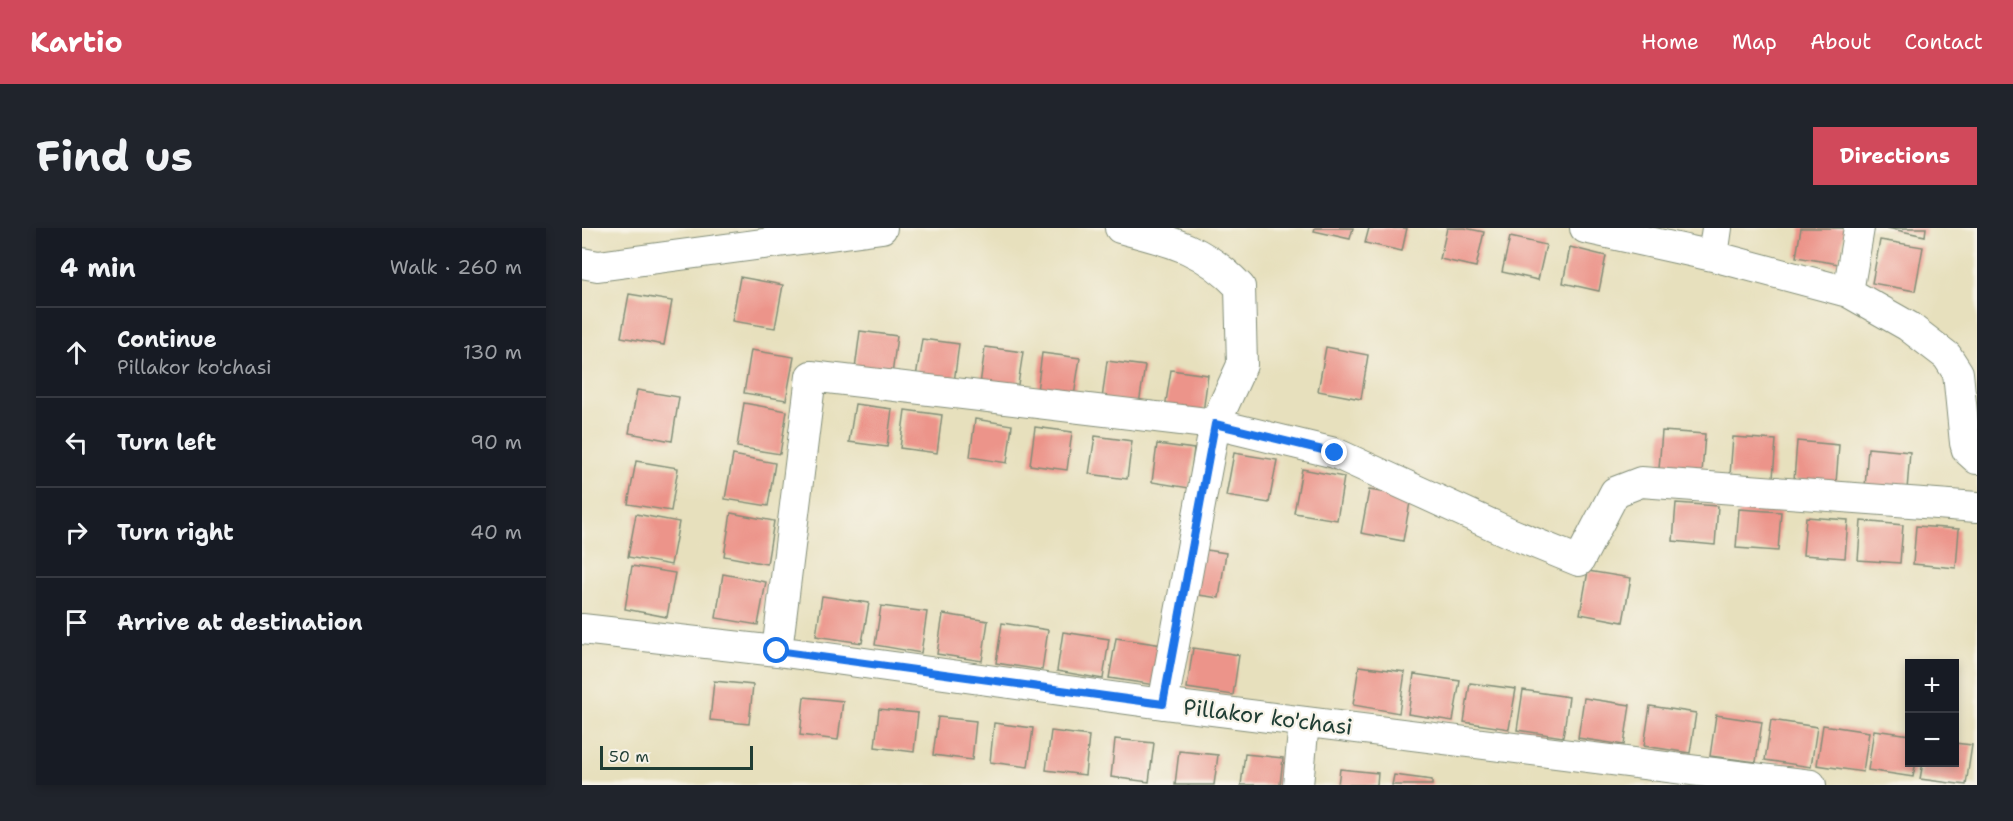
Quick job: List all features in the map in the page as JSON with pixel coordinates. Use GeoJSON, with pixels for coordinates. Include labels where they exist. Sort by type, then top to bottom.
{"type":"FeatureCollection","features":[{"type":"Feature","properties":{"kind":"street"},"geometry":{"type":"LineString","coordinates":[[582,262],[598,266],[882,228]]}},
{"type":"Feature","properties":{"kind":"street"},"geometry":{"type":"LineString","coordinates":[[1120,228],[1174,235],[1220,266],[1240,287],[1242,365],[1215,424],[1163,704]]}},
{"type":"Feature","properties":{"kind":"street"},"geometry":{"type":"LineString","coordinates":[[1585,228],[1715,242],[1848,292],[1908,326],[1947,356],[1958,373],[1965,442],[1967,450],[1977,459]]}},
{"type":"Feature","properties":{"kind":"street"},"geometry":{"type":"LineString","coordinates":[[1848,292],[1858,228]]}},
{"type":"Feature","properties":{"kind":"street"},"geometry":{"type":"LineString","coordinates":[[777,651],[811,376],[1215,424],[1335,453],[1510,533],[1579,561],[1615,492],[1641,482],[1977,507]]}},
{"type":"Feature","properties":{"kind":"street","name":"Pillakor ko'chasi"},"geometry":{"type":"LineString","coordinates":[[582,629],[777,651],[1163,704],[1811,785]]}},
{"type":"Feature","properties":{"kind":"street"},"geometry":{"type":"LineString","coordinates":[[1298,785],[1304,722]]}},
{"type":"Feature","properties":{"kind":"building"},"geometry":{"type":"Polygon","coordinates":[[[1315,228],[1353,228],[1350,239],[1314,231],[1315,228]]]}},
{"type":"Feature","properties":{"kind":"building"},"geometry":{"type":"Polygon","coordinates":[[[1369,228],[1407,228],[1402,251],[1365,243],[1369,228]]]}},
{"type":"Feature","properties":{"kind":"building"},"geometry":{"type":"Polygon","coordinates":[[[1447,228],[1465,228],[1484,232],[1476,267],[1440,259],[1447,228]]]}},
{"type":"Feature","properties":{"kind":"building"},"geometry":{"type":"Polygon","coordinates":[[[1801,228],[1845,228],[1838,264],[1796,257],[1801,228]]]}},
{"type":"Feature","properties":{"kind":"building"},"geometry":{"type":"Polygon","coordinates":[[[1887,228],[1926,228],[1925,236],[1887,228]]]}},
{"type":"Feature","properties":{"kind":"building"},"geometry":{"type":"Polygon","coordinates":[[[1510,237],[1546,245],[1538,280],[1502,272],[1510,237]]]}},
{"type":"Feature","properties":{"kind":"building"},"geometry":{"type":"Polygon","coordinates":[[[1880,240],[1923,247],[1915,291],[1872,283],[1880,240]]]}},
{"type":"Feature","properties":{"kind":"building"},"geometry":{"type":"Polygon","coordinates":[[[1570,247],[1606,256],[1599,291],[1563,283],[1570,247]]]}},
{"type":"Feature","properties":{"kind":"building"},"geometry":{"type":"Polygon","coordinates":[[[740,277],[783,285],[775,328],[732,321],[740,277]]]}},
{"type":"Feature","properties":{"kind":"building"},"geometry":{"type":"Polygon","coordinates":[[[629,294],[672,301],[664,345],[621,337],[629,294]]]}},
{"type":"Feature","properties":{"kind":"building"},"geometry":{"type":"Polygon","coordinates":[[[860,331],[897,336],[892,375],[855,369],[860,331]]]}},
{"type":"Feature","properties":{"kind":"building"},"geometry":{"type":"Polygon","coordinates":[[[922,339],[959,344],[954,383],[916,377],[922,339]]]}},
{"type":"Feature","properties":{"kind":"building"},"geometry":{"type":"Polygon","coordinates":[[[985,347],[1023,352],[1017,391],[980,385],[985,347]]]}},
{"type":"Feature","properties":{"kind":"building"},"geometry":{"type":"Polygon","coordinates":[[[1326,347],[1368,355],[1361,399],[1318,391],[1326,347]]]}},
{"type":"Feature","properties":{"kind":"building"},"geometry":{"type":"Polygon","coordinates":[[[751,350],[794,357],[786,400],[744,393],[751,350]]]}},
{"type":"Feature","properties":{"kind":"building"},"geometry":{"type":"Polygon","coordinates":[[[1042,353],[1080,358],[1074,396],[1037,391],[1042,353]]]}},
{"type":"Feature","properties":{"kind":"building"},"geometry":{"type":"Polygon","coordinates":[[[1107,361],[1145,366],[1139,404],[1102,399],[1107,361]]]}},
{"type":"Feature","properties":{"kind":"building"},"geometry":{"type":"Polygon","coordinates":[[[1171,370],[1208,375],[1203,413],[1165,408],[1171,370]]]}},
{"type":"Feature","properties":{"kind":"building"},"geometry":{"type":"Polygon","coordinates":[[[637,390],[679,397],[672,441],[629,433],[637,390]]]}},
{"type":"Feature","properties":{"kind":"building"},"geometry":{"type":"Polygon","coordinates":[[[744,403],[787,411],[780,454],[737,447],[744,403]]]}},
{"type":"Feature","properties":{"kind":"building"},"geometry":{"type":"Polygon","coordinates":[[[855,404],[892,409],[887,447],[849,442],[855,404]]]}},
{"type":"Feature","properties":{"kind":"building"},"geometry":{"type":"Polygon","coordinates":[[[905,410],[942,415],[937,453],[900,448],[905,410]]]}},
{"type":"Feature","properties":{"kind":"building"},"geometry":{"type":"Polygon","coordinates":[[[975,419],[1012,425],[1007,463],[970,457],[975,419]]]}},
{"type":"Feature","properties":{"kind":"building"},"geometry":{"type":"Polygon","coordinates":[[[1035,427],[1072,432],[1067,470],[1030,465],[1035,427]]]}},
{"type":"Feature","properties":{"kind":"building"},"geometry":{"type":"Polygon","coordinates":[[[1662,431],[1705,434],[1702,473],[1659,469],[1662,431]]]}},
{"type":"Feature","properties":{"kind":"building"},"geometry":{"type":"Polygon","coordinates":[[[1095,436],[1132,441],[1127,479],[1089,474],[1095,436]]]}},
{"type":"Feature","properties":{"kind":"building"},"geometry":{"type":"Polygon","coordinates":[[[1733,437],[1776,440],[1773,478],[1730,475],[1733,437]]]}},
{"type":"Feature","properties":{"kind":"building"},"geometry":{"type":"Polygon","coordinates":[[[1797,441],[1839,445],[1836,483],[1794,480],[1797,441]]]}},
{"type":"Feature","properties":{"kind":"building"},"geometry":{"type":"Polygon","coordinates":[[[1157,444],[1194,449],[1189,488],[1152,482],[1157,444]]]}},
{"type":"Feature","properties":{"kind":"building"},"geometry":{"type":"Polygon","coordinates":[[[1868,448],[1910,452],[1907,490],[1865,487],[1868,448]]]}},
{"type":"Feature","properties":{"kind":"building"},"geometry":{"type":"Polygon","coordinates":[[[1234,453],[1277,460],[1269,503],[1226,496],[1234,453]]]}},
{"type":"Feature","properties":{"kind":"building"},"geometry":{"type":"Polygon","coordinates":[[[733,455],[775,463],[768,506],[725,499],[733,455]]]}},
{"type":"Feature","properties":{"kind":"building"},"geometry":{"type":"Polygon","coordinates":[[[636,461],[678,468],[671,511],[628,504],[636,461]]]}},
{"type":"Feature","properties":{"kind":"building"},"geometry":{"type":"Polygon","coordinates":[[[1302,469],[1344,477],[1337,520],[1294,513],[1302,469]]]}},
{"type":"Feature","properties":{"kind":"building"},"geometry":{"type":"Polygon","coordinates":[[[1369,490],[1411,497],[1403,541],[1361,533],[1369,490]]]}},
{"type":"Feature","properties":{"kind":"building"},"geometry":{"type":"Polygon","coordinates":[[[1676,503],[1718,506],[1715,545],[1673,541],[1676,503]]]}},
{"type":"Feature","properties":{"kind":"building"},"geometry":{"type":"Polygon","coordinates":[[[1739,509],[1781,512],[1778,551],[1736,548],[1739,509]]]}},
{"type":"Feature","properties":{"kind":"building"},"geometry":{"type":"Polygon","coordinates":[[[731,513],[774,521],[767,564],[724,556],[731,513]]]}},
{"type":"Feature","properties":{"kind":"building"},"geometry":{"type":"Polygon","coordinates":[[[636,514],[679,522],[671,565],[628,557],[636,514]]]}},
{"type":"Feature","properties":{"kind":"building"},"geometry":{"type":"Polygon","coordinates":[[[1806,517],[1848,520],[1845,558],[1803,555],[1806,517]]]}},
{"type":"Feature","properties":{"kind":"building"},"geometry":{"type":"Polygon","coordinates":[[[1861,521],[1903,525],[1900,563],[1858,560],[1861,521]]]}},
{"type":"Feature","properties":{"kind":"building"},"geometry":{"type":"Polygon","coordinates":[[[1916,526],[1959,529],[1956,568],[1913,564],[1916,526]]]}},
{"type":"Feature","properties":{"kind":"building"},"geometry":{"type":"Polygon","coordinates":[[[1200,549],[1226,553],[1219,598],[1192,594],[1200,549]]]}},
{"type":"Feature","properties":{"kind":"building"},"geometry":{"type":"Polygon","coordinates":[[[632,566],[675,573],[667,617],[625,609],[632,566]]]}},
{"type":"Feature","properties":{"kind":"building"},"geometry":{"type":"Polygon","coordinates":[[[1588,571],[1631,578],[1623,622],[1580,614],[1588,571]]]}},
{"type":"Feature","properties":{"kind":"building"},"geometry":{"type":"Polygon","coordinates":[[[723,574],[766,582],[758,625],[716,618],[723,574]]]}},
{"type":"Feature","properties":{"kind":"building"},"geometry":{"type":"Polygon","coordinates":[[[822,596],[869,603],[862,643],[816,636],[822,596]]]}},
{"type":"Feature","properties":{"kind":"building"},"geometry":{"type":"Polygon","coordinates":[[[881,606],[927,612],[921,653],[875,645],[881,606]]]}},
{"type":"Feature","properties":{"kind":"building"},"geometry":{"type":"Polygon","coordinates":[[[943,614],[988,621],[982,661],[937,654],[943,614]]]}},
{"type":"Feature","properties":{"kind":"building"},"geometry":{"type":"Polygon","coordinates":[[[1002,623],[1048,630],[1042,670],[996,663],[1002,623]]]}},
{"type":"Feature","properties":{"kind":"building"},"geometry":{"type":"Polygon","coordinates":[[[1063,632],[1109,639],[1103,679],[1057,671],[1063,632]]]}},
{"type":"Feature","properties":{"kind":"building"},"geometry":{"type":"Polygon","coordinates":[[[1116,638],[1162,645],[1155,685],[1109,678],[1116,638]]]}},
{"type":"Feature","properties":{"kind":"building"},"geometry":{"type":"Polygon","coordinates":[[[1193,648],[1239,655],[1233,695],[1187,688],[1193,648]]]}},
{"type":"Feature","properties":{"kind":"building"},"geometry":{"type":"Polygon","coordinates":[[[1359,666],[1405,672],[1399,713],[1353,705],[1359,666]]]}},
{"type":"Feature","properties":{"kind":"building"},"geometry":{"type":"Polygon","coordinates":[[[1414,674],[1460,681],[1453,721],[1408,714],[1414,674]]]}},
{"type":"Feature","properties":{"kind":"building"},"geometry":{"type":"Polygon","coordinates":[[[714,681],[753,685],[749,724],[710,720],[714,681]]]}},
{"type":"Feature","properties":{"kind":"building"},"geometry":{"type":"Polygon","coordinates":[[[1470,683],[1516,689],[1509,729],[1464,722],[1470,683]]]}},
{"type":"Feature","properties":{"kind":"building"},"geometry":{"type":"Polygon","coordinates":[[[1523,690],[1569,697],[1563,737],[1517,730],[1523,690]]]}},
{"type":"Feature","properties":{"kind":"building"},"geometry":{"type":"Polygon","coordinates":[[[804,697],[843,701],[838,740],[800,735],[804,697]]]}},
{"type":"Feature","properties":{"kind":"building"},"geometry":{"type":"Polygon","coordinates":[[[1584,698],[1630,705],[1624,745],[1578,738],[1584,698]]]}},
{"type":"Feature","properties":{"kind":"building"},"geometry":{"type":"Polygon","coordinates":[[[1650,706],[1696,713],[1690,753],[1644,746],[1650,706]]]}},
{"type":"Feature","properties":{"kind":"building"},"geometry":{"type":"Polygon","coordinates":[[[879,709],[918,713],[914,752],[875,747],[879,709]]]}},
{"type":"Feature","properties":{"kind":"building"},"geometry":{"type":"Polygon","coordinates":[[[1716,715],[1762,722],[1756,762],[1710,756],[1716,715]]]}},
{"type":"Feature","properties":{"kind":"building"},"geometry":{"type":"Polygon","coordinates":[[[938,717],[976,721],[972,760],[933,755],[938,717]]]}},
{"type":"Feature","properties":{"kind":"building"},"geometry":{"type":"Polygon","coordinates":[[[1771,720],[1817,727],[1811,767],[1765,760],[1771,720]]]}},
{"type":"Feature","properties":{"kind":"building"},"geometry":{"type":"Polygon","coordinates":[[[994,723],[1033,728],[1028,767],[990,762],[994,723]]]}},
{"type":"Feature","properties":{"kind":"building"},"geometry":{"type":"Polygon","coordinates":[[[1823,725],[1869,732],[1863,772],[1817,765],[1823,725]]]}},
{"type":"Feature","properties":{"kind":"building"},"geometry":{"type":"Polygon","coordinates":[[[1874,730],[1905,734],[1905,767],[1915,767],[1913,777],[1868,770],[1874,730]]]}},
{"type":"Feature","properties":{"kind":"building"},"geometry":{"type":"Polygon","coordinates":[[[1051,731],[1089,736],[1085,775],[1046,770],[1051,731]]]}},
{"type":"Feature","properties":{"kind":"building"},"geometry":{"type":"Polygon","coordinates":[[[1115,739],[1154,743],[1149,782],[1111,777],[1115,739]]]}},
{"type":"Feature","properties":{"kind":"building"},"geometry":{"type":"Polygon","coordinates":[[[1959,744],[1972,745],[1966,785],[1920,779],[1922,767],[1959,767],[1959,744]]]}},
{"type":"Feature","properties":{"kind":"building"},"geometry":{"type":"Polygon","coordinates":[[[1179,751],[1218,755],[1214,785],[1175,785],[1179,751]]]}},
{"type":"Feature","properties":{"kind":"building"},"geometry":{"type":"Polygon","coordinates":[[[1245,754],[1283,758],[1280,785],[1241,785],[1245,754]]]}},
{"type":"Feature","properties":{"kind":"building"},"geometry":{"type":"Polygon","coordinates":[[[1340,769],[1378,773],[1377,785],[1338,785],[1340,769]]]}},
{"type":"Feature","properties":{"kind":"building"},"geometry":{"type":"Polygon","coordinates":[[[1394,775],[1432,780],[1432,785],[1392,785],[1394,775]]]}},
{"type":"Feature","properties":{"kind":"route"},"geometry":{"type":"LineString","coordinates":[[777,651],[1163,704],[1215,424],[1335,453]]}}]}
